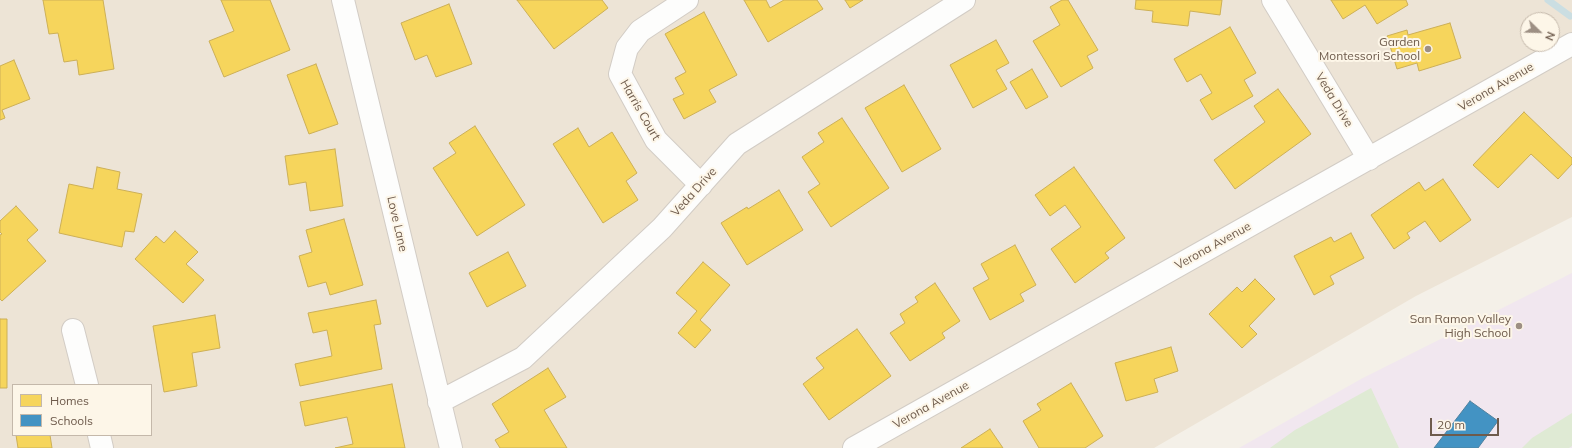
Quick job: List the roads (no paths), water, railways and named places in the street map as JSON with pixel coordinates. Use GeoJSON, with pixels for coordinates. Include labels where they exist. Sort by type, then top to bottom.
{"type":"FeatureCollection","features":[{"type":"Feature","properties":{"kind":"street","name":"Love Lane"},"geometry":{"type":"LineString","coordinates":[[344,0],[451,448]]}},
{"type":"Feature","properties":{"kind":"street","name":"Harris Court"},"geometry":{"type":"LineString","coordinates":[[687,0],[640,31],[627,48],[620,74],[656,140],[701,185]]}},
{"type":"Feature","properties":{"kind":"street","name":"Veda Drive"},"geometry":{"type":"LineString","coordinates":[[439,402],[523,358],[662,228],[738,144],[964,0]]}},
{"type":"Feature","properties":{"kind":"street","name":"Veda Drive"},"geometry":{"type":"LineString","coordinates":[[1273,0],[1370,159]]}},
{"type":"Feature","properties":{"kind":"street","name":"Verona Avenue"},"geometry":{"type":"LineString","coordinates":[[854,448],[1572,44]]}},
{"type":"Feature","properties":{"kind":"street"},"geometry":{"type":"LineString","coordinates":[[73,330],[87,384]]}},
{"type":"Feature","properties":{"kind":"street"},"geometry":{"type":"LineString","coordinates":[[99,436],[102,448]]}},
{"type":"Feature","properties":{"kind":"waterway"},"geometry":{"type":"LineString","coordinates":[[1548,0],[1570,16]]}},
{"type":"Feature","properties":{"kind":"place","name":"Garden Montessori School"},"geometry":{"type":"Point","coordinates":[1428,49]}},
{"type":"Feature","properties":{"kind":"place","name":"San Ramon Valley High School"},"geometry":{"type":"Point","coordinates":[1519,326]}}]}
